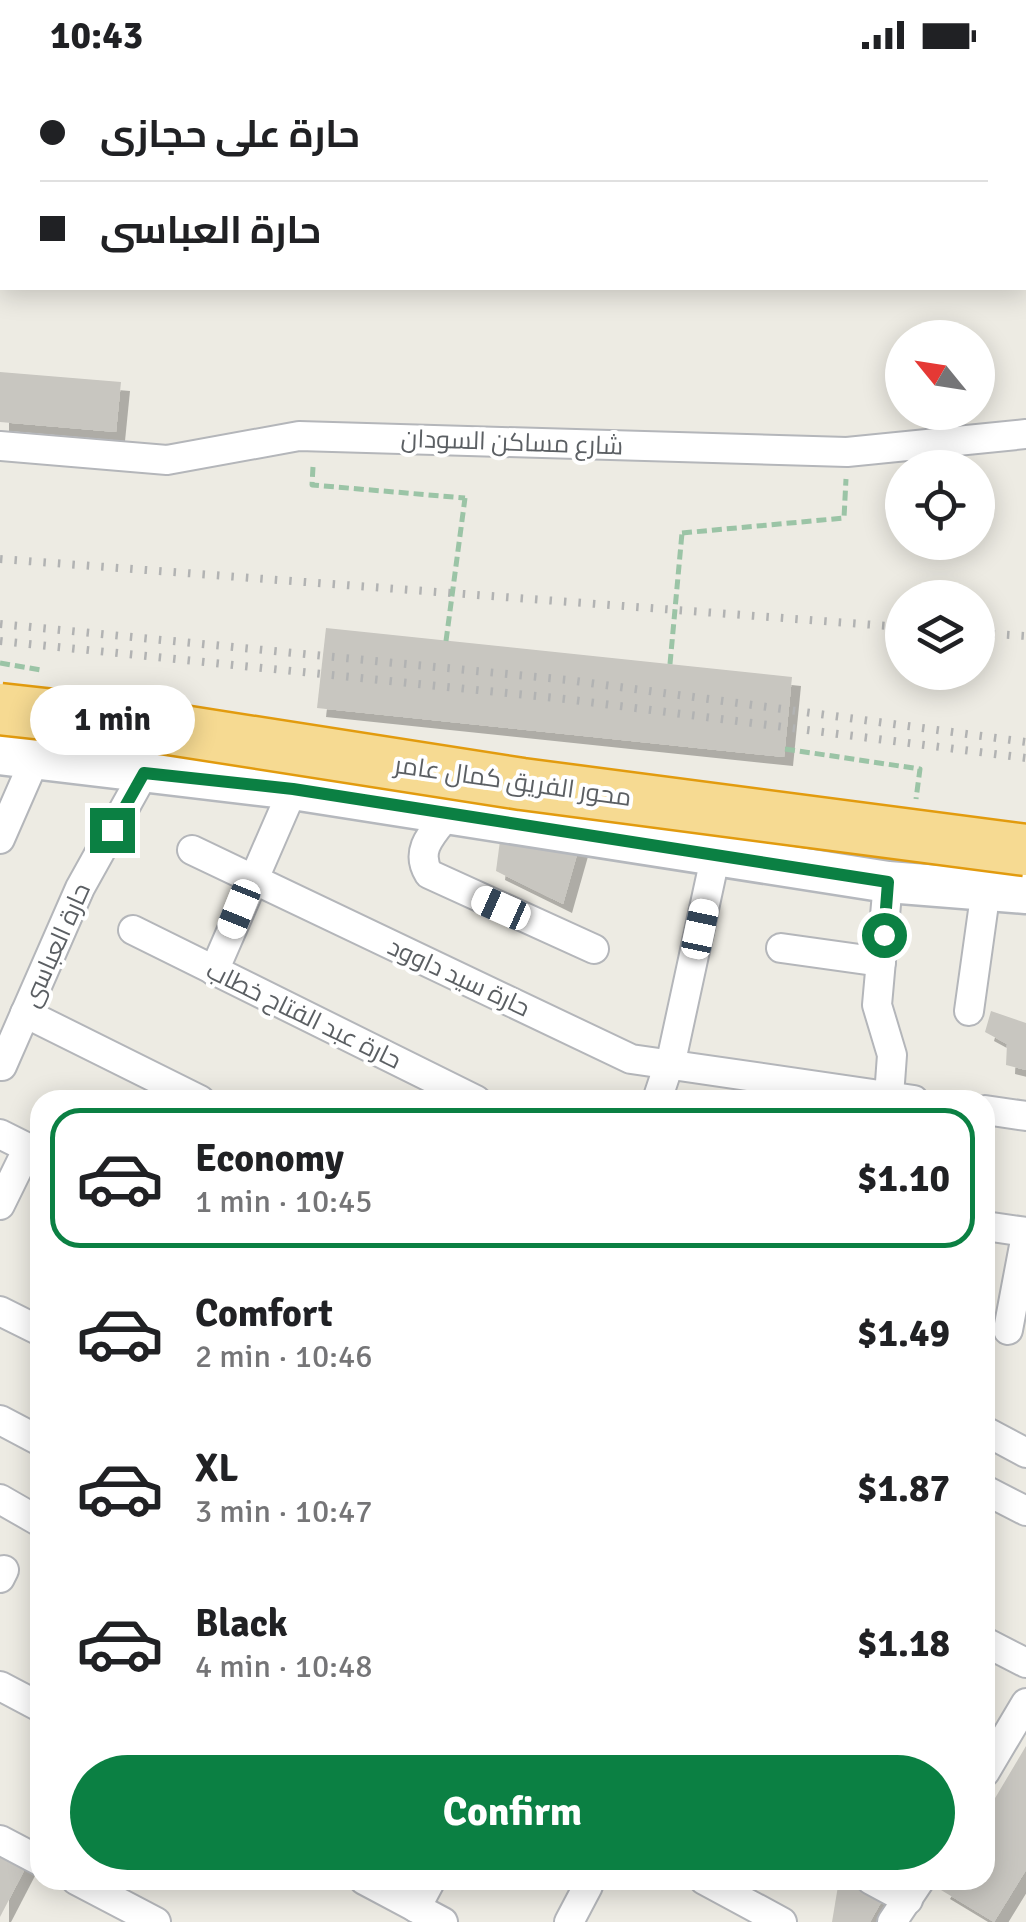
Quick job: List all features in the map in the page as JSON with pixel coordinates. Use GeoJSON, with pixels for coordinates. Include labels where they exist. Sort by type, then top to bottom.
{"type":"FeatureCollection","features":[{"type":"Feature","properties":{"kind":"highway","name":"محور الفريق كمال عامر"},"geometry":{"type":"LineString","coordinates":[[0,685],[143,700],[523,759],[1026,818]]}},
{"type":"Feature","properties":{"kind":"highway","name":"محور الفريق كمال عامر"},"geometry":{"type":"LineString","coordinates":[[0,709],[144,726],[522,784],[1026,850]]}},
{"type":"Feature","properties":{"kind":"main road"},"geometry":{"type":"LineString","coordinates":[[18,756],[293,789],[715,858],[888,882],[1026,893]]}},
{"type":"Feature","properties":{"kind":"street","name":"شارع مساكن السودان"},"geometry":{"type":"LineString","coordinates":[[0,446],[167,460],[214,454],[266,439],[316,436],[847,452],[1026,434]]}},
{"type":"Feature","properties":{"kind":"street"},"geometry":{"type":"LineString","coordinates":[[0,839],[18,756]]}},
{"type":"Feature","properties":{"kind":"street","name":"حارة العباسى"},"geometry":{"type":"LineString","coordinates":[[2,1066],[80,888],[144,773]]}},
{"type":"Feature","properties":{"kind":"street"},"geometry":{"type":"LineString","coordinates":[[214,970],[293,789]]}},
{"type":"Feature","properties":{"kind":"street"},"geometry":{"type":"LineString","coordinates":[[448,814],[424,845],[422,854],[429,874],[594,948]]}},
{"type":"Feature","properties":{"kind":"street","name":"حارة سيد داوود"},"geometry":{"type":"LineString","coordinates":[[192,850],[606,1048],[668,1068],[765,1090]]}},
{"type":"Feature","properties":{"kind":"street"},"geometry":{"type":"LineString","coordinates":[[660,1090],[715,858]]}},
{"type":"Feature","properties":{"kind":"street"},"geometry":{"type":"LineString","coordinates":[[888,882],[877,1006],[900,1090]]}},
{"type":"Feature","properties":{"kind":"street"},"geometry":{"type":"LineString","coordinates":[[969,1011],[986,889]]}},
{"type":"Feature","properties":{"kind":"street","name":"حارة عبد الفتاح خطاب"},"geometry":{"type":"LineString","coordinates":[[133,930],[456,1090]]}},
{"type":"Feature","properties":{"kind":"street"},"geometry":{"type":"LineString","coordinates":[[782,948],[881,962]]}},
{"type":"Feature","properties":{"kind":"street"},"geometry":{"type":"LineString","coordinates":[[26,1013],[180,1090]]}},
{"type":"Feature","properties":{"kind":"street"},"geometry":{"type":"LineString","coordinates":[[995,1111],[1026,1116]]}},
{"type":"Feature","properties":{"kind":"street"},"geometry":{"type":"LineString","coordinates":[[0,1134],[30,1150]]}},
{"type":"Feature","properties":{"kind":"street"},"geometry":{"type":"LineString","coordinates":[[0,1205],[30,1158]]}},
{"type":"Feature","properties":{"kind":"street"},"geometry":{"type":"LineString","coordinates":[[995,1228],[1026,1234],[1006,1330]]}},
{"type":"Feature","properties":{"kind":"street"},"geometry":{"type":"LineString","coordinates":[[0,1310],[30,1326]]}},
{"type":"Feature","properties":{"kind":"street"},"geometry":{"type":"LineString","coordinates":[[0,1420],[30,1436]]}},
{"type":"Feature","properties":{"kind":"street"},"geometry":{"type":"LineString","coordinates":[[995,1437],[1026,1454]]}},
{"type":"Feature","properties":{"kind":"street"},"geometry":{"type":"LineString","coordinates":[[995,1495],[1026,1511]]}},
{"type":"Feature","properties":{"kind":"street"},"geometry":{"type":"LineString","coordinates":[[0,1498],[30,1513]]}},
{"type":"Feature","properties":{"kind":"street"},"geometry":{"type":"LineString","coordinates":[[995,1647],[1026,1664]]}},
{"type":"Feature","properties":{"kind":"street"},"geometry":{"type":"LineString","coordinates":[[0,1686],[30,1702]]}},
{"type":"Feature","properties":{"kind":"street"},"geometry":{"type":"LineString","coordinates":[[995,1755],[1026,1703]]}},
{"type":"Feature","properties":{"kind":"street"},"geometry":{"type":"LineString","coordinates":[[0,1840],[30,1856]]}},
{"type":"Feature","properties":{"kind":"street"},"geometry":{"type":"LineString","coordinates":[[95,1890],[156,1922]]}},
{"type":"Feature","properties":{"kind":"street"},"geometry":{"type":"LineString","coordinates":[[383,1890],[444,1922]]}},
{"type":"Feature","properties":{"kind":"street"},"geometry":{"type":"LineString","coordinates":[[416,1908],[426,1890]]}},
{"type":"Feature","properties":{"kind":"street"},"geometry":{"type":"LineString","coordinates":[[569,1922],[586,1890]]}},
{"type":"Feature","properties":{"kind":"street"},"geometry":{"type":"LineString","coordinates":[[723,1890],[782,1922]]}},
{"type":"Feature","properties":{"kind":"path"},"geometry":{"type":"LineString","coordinates":[[316,436],[312,485],[464,498],[446,641]]}},
{"type":"Feature","properties":{"kind":"path"},"geometry":{"type":"LineString","coordinates":[[670,664],[682,534],[844,518],[847,452]]}},
{"type":"Feature","properties":{"kind":"path"},"geometry":{"type":"LineString","coordinates":[[784,749],[920,768]]}},
{"type":"Feature","properties":{"kind":"building"},"geometry":{"type":"Polygon","coordinates":[[[0,372],[121,382],[116,432],[0,422],[0,372]]]}},
{"type":"Feature","properties":{"kind":"building"},"geometry":{"type":"Polygon","coordinates":[[[326,628],[792,677],[784,757],[317,708],[326,628]]]}},
{"type":"Feature","properties":{"kind":"building"},"geometry":{"type":"Polygon","coordinates":[[[501,833],[580,844],[563,904],[496,871],[501,833]]]}},
{"type":"Feature","properties":{"kind":"building"},"geometry":{"type":"Polygon","coordinates":[[[991,1011],[1026,1023],[1026,1070],[1006,1065],[1007,1044],[985,1032],[991,1011]]]}},
{"type":"Feature","properties":{"kind":"building"},"geometry":{"type":"Polygon","coordinates":[[[1026,1746],[1026,1870],[994,1922],[941,1890],[995,1890],[995,1798],[1026,1746]]]}},
{"type":"Feature","properties":{"kind":"building"},"geometry":{"type":"Polygon","coordinates":[[[0,1848],[28,1863],[0,1917],[0,1848]]]}},
{"type":"Feature","properties":{"kind":"building"},"geometry":{"type":"Polygon","coordinates":[[[837,1890],[862,1890],[883,1899],[870,1922],[832,1922],[837,1890]]]}},
{"type":"Feature","properties":{"kind":"railway"},"geometry":{"type":"LineString","coordinates":[[0,559],[885,626]]}},
{"type":"Feature","properties":{"kind":"railway"},"geometry":{"type":"LineString","coordinates":[[0,624],[568,680],[1026,742]]}},
{"type":"Feature","properties":{"kind":"railway"},"geometry":{"type":"LineString","coordinates":[[995,634],[1026,636]]}},
{"type":"Feature","properties":{"kind":"railway"},"geometry":{"type":"LineString","coordinates":[[0,641],[565,699],[1026,758]]}},
{"type":"Feature","properties":{"kind":"route"},"geometry":{"type":"LineString","coordinates":[[112,830],[144,773],[293,789],[715,858],[888,882],[884,935]]}}]}
